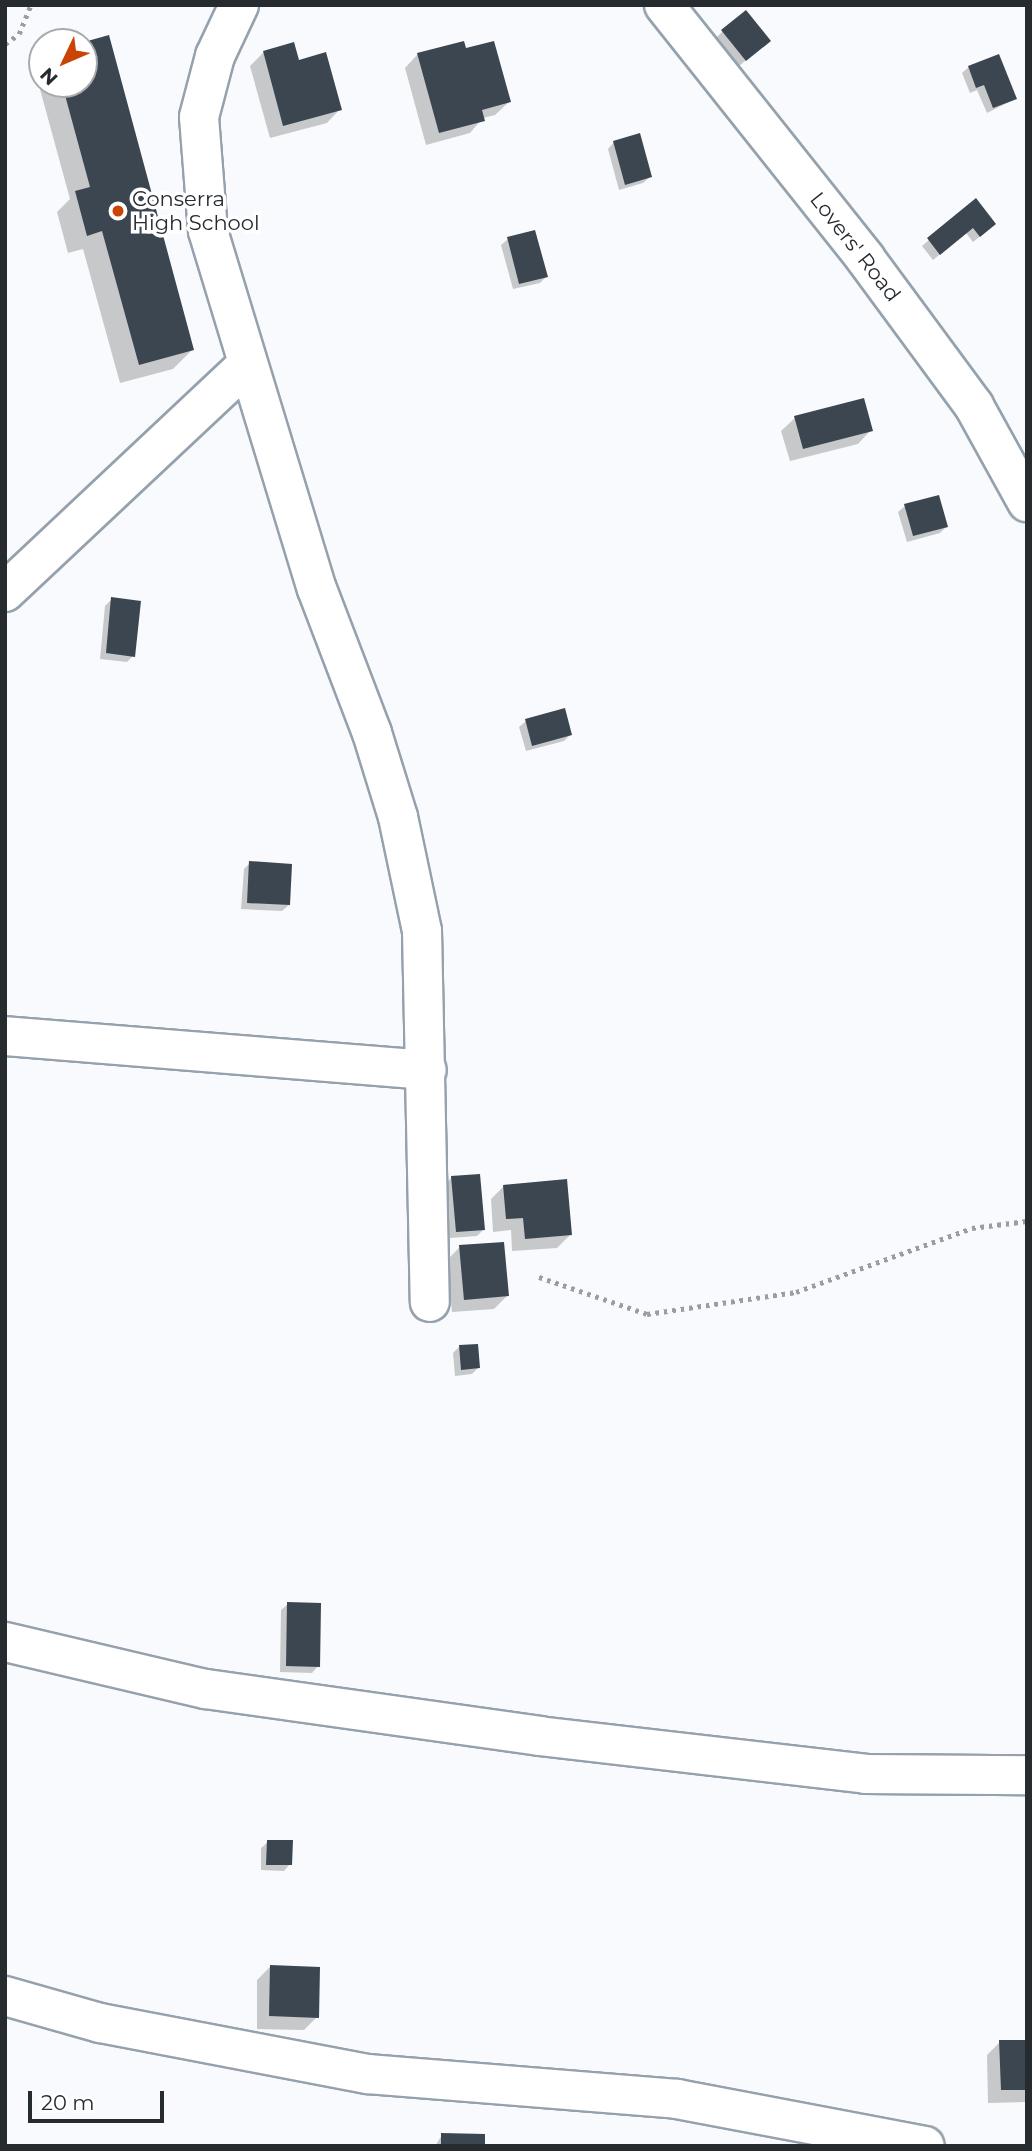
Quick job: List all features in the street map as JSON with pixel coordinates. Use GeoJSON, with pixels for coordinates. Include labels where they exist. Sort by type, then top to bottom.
{"type":"FeatureCollection","features":[{"type":"Feature","properties":{"kind":"street"},"geometry":{"type":"LineString","coordinates":[[239,5],[215,55],[199,117],[208,231],[246,366],[317,589],[373,733],[398,817],[422,930],[430,1302]]}},
{"type":"Feature","properties":{"kind":"street","name":"Lovers' Road"},"geometry":{"type":"LineString","coordinates":[[664,5],[865,258],[974,406],[1027,502]]}},
{"type":"Feature","properties":{"kind":"street"},"geometry":{"type":"LineString","coordinates":[[5,592],[246,366]]}},
{"type":"Feature","properties":{"kind":"street"},"geometry":{"type":"LineString","coordinates":[[5,1036],[427,1070]]}},
{"type":"Feature","properties":{"kind":"street"},"geometry":{"type":"LineString","coordinates":[[5,1642],[206,1689],[539,1736],[865,1774],[1027,1775]]}},
{"type":"Feature","properties":{"kind":"street"},"geometry":{"type":"LineString","coordinates":[[5,1996],[100,2023],[368,2074],[677,2099],[925,2146]]}},
{"type":"Feature","properties":{"kind":"path"},"geometry":{"type":"LineString","coordinates":[[5,44],[19,34],[31,5]]}},
{"type":"Feature","properties":{"kind":"path"},"geometry":{"type":"LineString","coordinates":[[539,1277],[647,1314],[796,1292],[972,1228],[1027,1221]]}},
{"type":"Feature","properties":{"kind":"building"},"geometry":{"type":"Polygon","coordinates":[[[746,10],[771,41],[746,61],[721,30],[746,10]]]}},
{"type":"Feature","properties":{"kind":"building","name":"Conserra High School"},"geometry":{"type":"Polygon","coordinates":[[[109,35],[194,350],[139,365],[102,231],[87,236],[75,191],[90,187],[66,98],[98,98],[98,38],[109,35]]]}},
{"type":"Feature","properties":{"kind":"building"},"geometry":{"type":"Polygon","coordinates":[[[464,41],[466,48],[494,41],[511,102],[482,110],[485,121],[439,133],[417,53],[464,41]]]}},
{"type":"Feature","properties":{"kind":"building"},"geometry":{"type":"Polygon","coordinates":[[[294,42],[299,60],[326,52],[342,110],[283,126],[263,51],[294,42]]]}},
{"type":"Feature","properties":{"kind":"building"},"geometry":{"type":"Polygon","coordinates":[[[999,54],[1017,99],[993,108],[984,85],[976,88],[968,66],[999,54]]]}},
{"type":"Feature","properties":{"kind":"building"},"geometry":{"type":"Polygon","coordinates":[[[640,133],[652,177],[625,185],[613,141],[640,133]]]}},
{"type":"Feature","properties":{"kind":"building"},"geometry":{"type":"Polygon","coordinates":[[[976,198],[996,224],[980,237],[973,228],[940,255],[927,238],[976,198]]]}},
{"type":"Feature","properties":{"kind":"building"},"geometry":{"type":"Polygon","coordinates":[[[535,230],[548,277],[519,284],[507,237],[535,230]]]}},
{"type":"Feature","properties":{"kind":"building"},"geometry":{"type":"Polygon","coordinates":[[[864,398],[873,431],[803,449],[794,416],[864,398]]]}},
{"type":"Feature","properties":{"kind":"building"},"geometry":{"type":"Polygon","coordinates":[[[939,495],[948,527],[913,536],[904,504],[939,495]]]}},
{"type":"Feature","properties":{"kind":"building"},"geometry":{"type":"Polygon","coordinates":[[[111,597],[141,601],[135,657],[106,653],[111,597]]]}},
{"type":"Feature","properties":{"kind":"building"},"geometry":{"type":"Polygon","coordinates":[[[565,708],[572,735],[532,746],[525,719],[565,708]]]}},
{"type":"Feature","properties":{"kind":"building"},"geometry":{"type":"Polygon","coordinates":[[[249,861],[292,864],[290,905],[247,903],[249,861]]]}},
{"type":"Feature","properties":{"kind":"building"},"geometry":{"type":"Polygon","coordinates":[[[480,1174],[485,1230],[456,1232],[451,1176],[480,1174]]]}},
{"type":"Feature","properties":{"kind":"building"},"geometry":{"type":"Polygon","coordinates":[[[567,1179],[572,1235],[525,1239],[523,1218],[506,1219],[503,1185],[567,1179]]]}},
{"type":"Feature","properties":{"kind":"building"},"geometry":{"type":"Polygon","coordinates":[[[504,1242],[509,1296],[464,1300],[459,1245],[504,1242]]]}},
{"type":"Feature","properties":{"kind":"building"},"geometry":{"type":"Polygon","coordinates":[[[478,1344],[480,1368],[461,1370],[459,1345],[478,1344]]]}},
{"type":"Feature","properties":{"kind":"building"},"geometry":{"type":"Polygon","coordinates":[[[287,1602],[321,1603],[320,1667],[286,1666],[287,1602]]]}},
{"type":"Feature","properties":{"kind":"building"},"geometry":{"type":"Polygon","coordinates":[[[267,1840],[293,1840],[292,1865],[266,1865],[267,1840]]]}},
{"type":"Feature","properties":{"kind":"building"},"geometry":{"type":"Polygon","coordinates":[[[270,1965],[320,1967],[319,2018],[269,2016],[270,1965]]]}},
{"type":"Feature","properties":{"kind":"building"},"geometry":{"type":"Polygon","coordinates":[[[999,2040],[1027,2040],[1027,2090],[1001,2090],[999,2040]]]}},
{"type":"Feature","properties":{"kind":"building"},"geometry":{"type":"Polygon","coordinates":[[[441,2133],[485,2134],[485,2146],[441,2146],[441,2133]]]}},
{"type":"Feature","properties":{"kind":"place","name":"Conserra High School"},"geometry":{"type":"Point","coordinates":[118,211]}}]}
